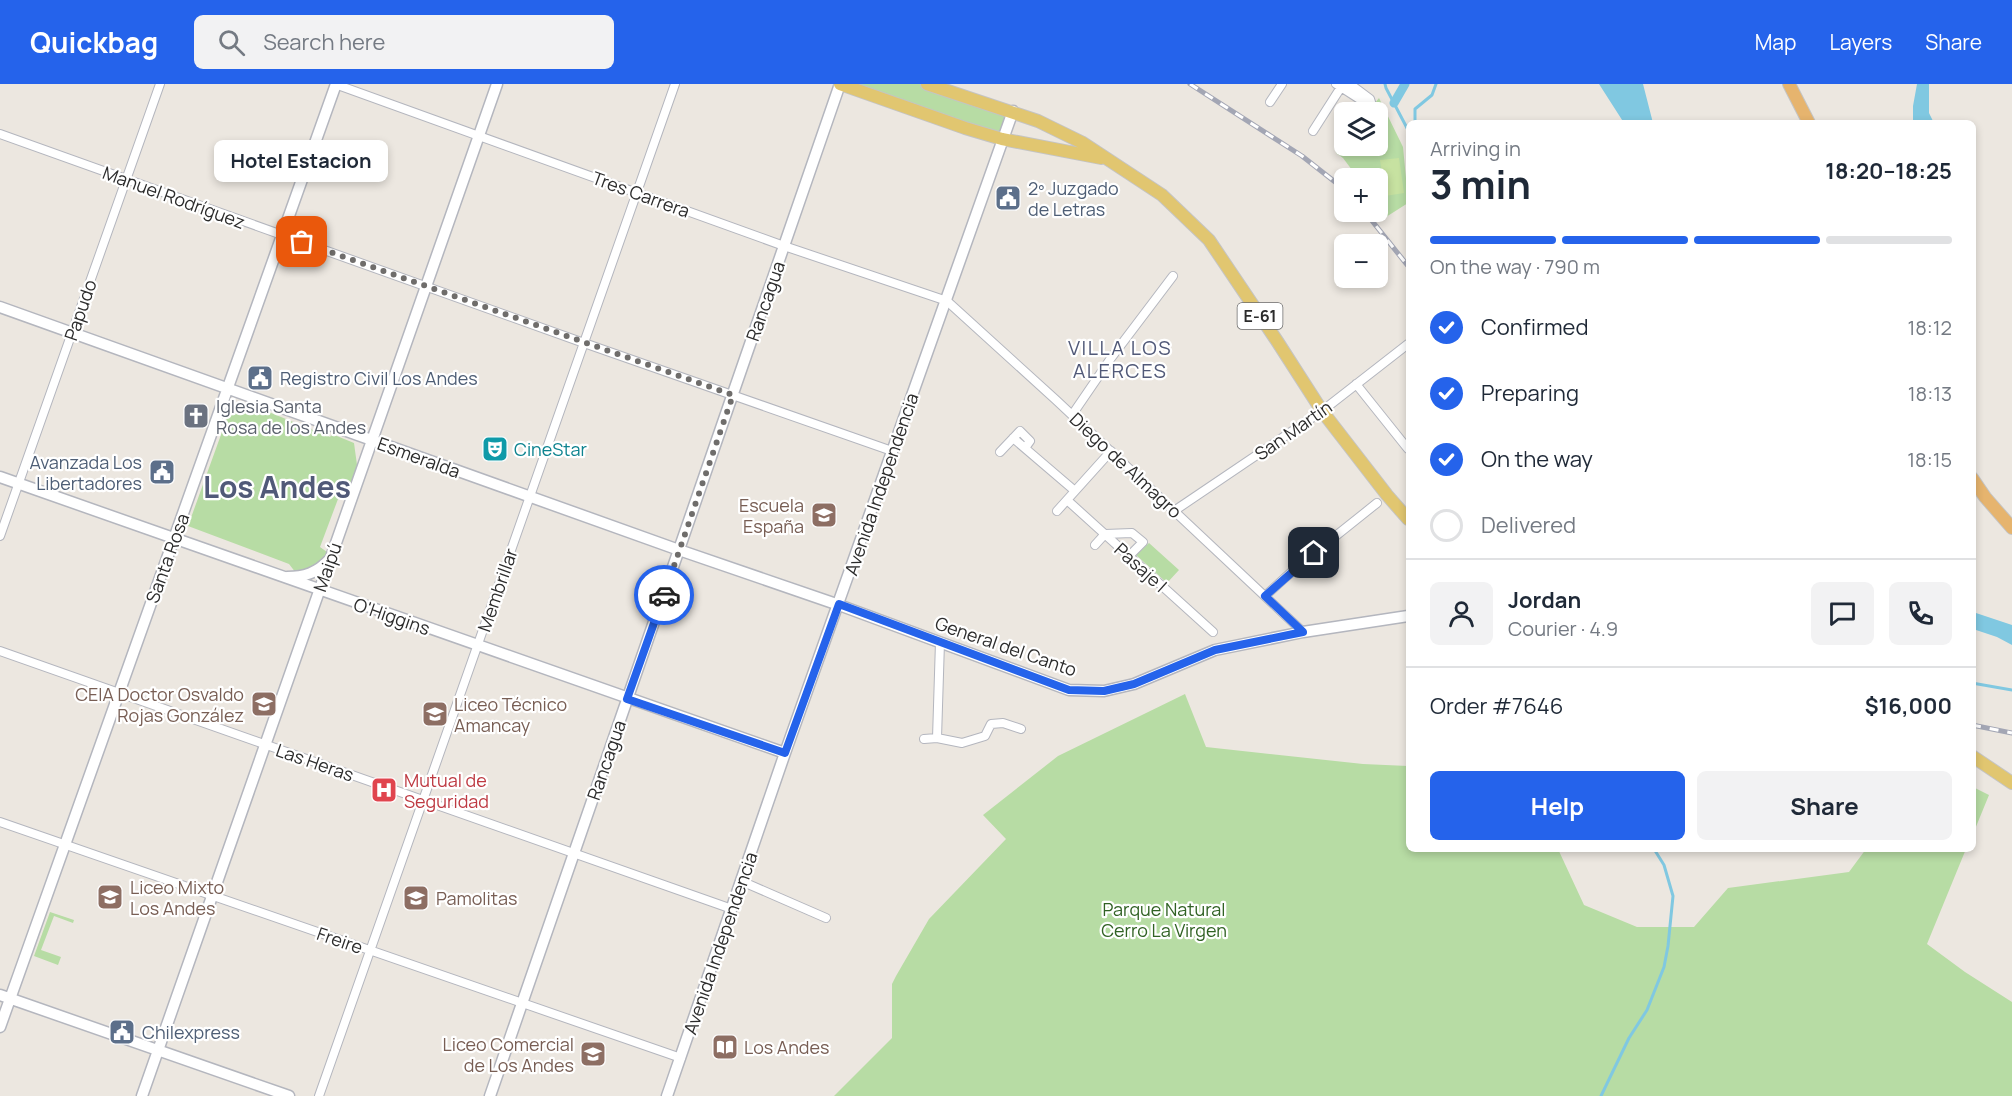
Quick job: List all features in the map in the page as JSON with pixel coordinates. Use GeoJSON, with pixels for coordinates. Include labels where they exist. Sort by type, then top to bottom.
{"type":"FeatureCollection","features":[{"type":"Feature","properties":{"kind":"highway"},"geometry":{"type":"LineString","coordinates":[[1789,84],[1807,120]]}},
{"type":"Feature","properties":{"kind":"highway"},"geometry":{"type":"LineString","coordinates":[[1976,483],[2012,528]]}},
{"type":"Feature","properties":{"kind":"main road","name":"Santa Rosa"},"geometry":{"type":"LineString","coordinates":[[0,1027],[5,997],[65,844],[336,84]]}},
{"type":"Feature","properties":{"kind":"main road","name":"Maipú"},"geometry":{"type":"LineString","coordinates":[[142,1096],[496,84]]}},
{"type":"Feature","properties":{"kind":"main road","name":"E-61"},"geometry":{"type":"LineString","coordinates":[[840,84],[1002,139],[1110,159]]}},
{"type":"Feature","properties":{"kind":"main road","name":"Rancagua"},"geometry":{"type":"LineString","coordinates":[[490,1096],[840,84]]}},
{"type":"Feature","properties":{"kind":"main road","name":"E-61"},"geometry":{"type":"LineString","coordinates":[[927,84],[1038,121],[1110,159],[1162,195],[1209,240],[1322,411],[1406,517]]}},
{"type":"Feature","properties":{"kind":"main road","name":"Avenida Independencia"},"geometry":{"type":"LineString","coordinates":[[667,1096],[785,753],[1013,111]]}},
{"type":"Feature","properties":{"kind":"main road","name":"Esmeralda"},"geometry":{"type":"LineString","coordinates":[[0,307],[679,550],[839,604]]}},
{"type":"Feature","properties":{"kind":"main road"},"geometry":{"type":"LineString","coordinates":[[221,408],[228,400],[239,396],[256,399]]}},
{"type":"Feature","properties":{"kind":"main road"},"geometry":{"type":"LineString","coordinates":[[350,432],[360,446],[363,456],[362,467]]}},
{"type":"Feature","properties":{"kind":"main road","name":"O'Higgins"},"geometry":{"type":"LineString","coordinates":[[0,477],[785,753]]}},
{"type":"Feature","properties":{"kind":"main road"},"geometry":{"type":"LineString","coordinates":[[183,513],[181,526],[185,535],[196,546]]}},
{"type":"Feature","properties":{"kind":"main road"},"geometry":{"type":"LineString","coordinates":[[280,577],[307,575],[322,567],[331,558]]}},
{"type":"Feature","properties":{"kind":"main road","name":"General del Canto"},"geometry":{"type":"LineString","coordinates":[[839,604],[1069,690],[1104,691],[1134,684],[1215,650],[1303,632],[1406,616]]}},
{"type":"Feature","properties":{"kind":"main road"},"geometry":{"type":"LineString","coordinates":[[1976,759],[2012,783]]}},
{"type":"Feature","properties":{"kind":"main road"},"geometry":{"type":"LineString","coordinates":[[5,997],[289,1096]]}},
{"type":"Feature","properties":{"kind":"street","name":"Papudo"},"geometry":{"type":"LineString","coordinates":[[0,536],[160,84]]}},
{"type":"Feature","properties":{"kind":"street","name":"Tres Carrera"},"geometry":{"type":"LineString","coordinates":[[336,84],[784,246],[947,301]]}},
{"type":"Feature","properties":{"kind":"street","name":"Membrillar"},"geometry":{"type":"LineString","coordinates":[[319,1096],[675,84]]}},
{"type":"Feature","properties":{"kind":"street"},"geometry":{"type":"LineString","coordinates":[[1270,102],[1282,84]]}},
{"type":"Feature","properties":{"kind":"street"},"geometry":{"type":"LineString","coordinates":[[1350,84],[1371,102]]}},
{"type":"Feature","properties":{"kind":"street"},"geometry":{"type":"LineString","coordinates":[[1313,131],[1340,85],[1364,102]]}},
{"type":"Feature","properties":{"kind":"street","name":"Manuel Rodríguez"},"geometry":{"type":"LineString","coordinates":[[0,134],[892,451]]}},
{"type":"Feature","properties":{"kind":"street"},"geometry":{"type":"LineString","coordinates":[[1072,415],[1111,358],[1173,276]]}},
{"type":"Feature","properties":{"kind":"street","name":"Diego de Almagro"},"geometry":{"type":"LineString","coordinates":[[947,301],[1111,451],[1303,632]]}},
{"type":"Feature","properties":{"kind":"street","name":"San Martín"},"geometry":{"type":"LineString","coordinates":[[1174,511],[1322,411],[1406,346]]}},
{"type":"Feature","properties":{"kind":"street"},"geometry":{"type":"LineString","coordinates":[[1356,384],[1406,446]]}},
{"type":"Feature","properties":{"kind":"street"},"geometry":{"type":"LineString","coordinates":[[1000,452],[1020,431],[1030,441],[1024,448]]}},
{"type":"Feature","properties":{"kind":"street"},"geometry":{"type":"LineString","coordinates":[[1013,438],[1075,491]]}},
{"type":"Feature","properties":{"kind":"street"},"geometry":{"type":"LineString","coordinates":[[1057,511],[1111,451]]}},
{"type":"Feature","properties":{"kind":"street","name":"Pasaje I"},"geometry":{"type":"LineString","coordinates":[[1067,500],[1213,632]]}},
{"type":"Feature","properties":{"kind":"street"},"geometry":{"type":"LineString","coordinates":[[1265,596],[1298,566],[1377,503]]}},
{"type":"Feature","properties":{"kind":"street","name":"Pasaje I"},"geometry":{"type":"LineString","coordinates":[[1105,534],[1132,533],[1143,542],[1129,556]]}},
{"type":"Feature","properties":{"kind":"street"},"geometry":{"type":"LineString","coordinates":[[1095,545],[1105,534]]}},
{"type":"Feature","properties":{"kind":"street"},"geometry":{"type":"LineString","coordinates":[[937,738],[940,642]]}},
{"type":"Feature","properties":{"kind":"street","name":"Las Heras"},"geometry":{"type":"LineString","coordinates":[[0,651],[732,909]]}},
{"type":"Feature","properties":{"kind":"street"},"geometry":{"type":"LineString","coordinates":[[924,740],[937,738],[962,743],[985,736],[991,724],[1003,723],[1021,729]]}},
{"type":"Feature","properties":{"kind":"street","name":"Freire"},"geometry":{"type":"LineString","coordinates":[[0,822],[681,1058]]}},
{"type":"Feature","properties":{"kind":"street"},"geometry":{"type":"LineString","coordinates":[[741,881],[826,918]]}},
{"type":"Feature","properties":{"kind":"green space"},"geometry":{"type":"Polygon","coordinates":[[[846,84],[924,84],[1006,115],[1000,137],[846,84]]]}},
{"type":"Feature","properties":{"kind":"green space"},"geometry":{"type":"Polygon","coordinates":[[[1388,116],[1403,147],[1406,204],[1388,216],[1388,168],[1350,168],[1340,156],[1388,156],[1388,116]]]}},
{"type":"Feature","properties":{"kind":"green space"},"geometry":{"type":"Polygon","coordinates":[[[1399,158],[1404,193],[1388,196],[1388,168],[1381,168],[1380,160],[1399,158]]]}},
{"type":"Feature","properties":{"kind":"green space"},"geometry":{"type":"Polygon","coordinates":[[[254,406],[330,437],[332,434],[354,443],[357,465],[352,482],[344,483],[320,547],[327,552],[318,564],[296,573],[289,564],[188,526],[231,407],[254,406]]]}},
{"type":"Feature","properties":{"kind":"green space"},"geometry":{"type":"Polygon","coordinates":[[[1149,543],[1179,570],[1167,583],[1136,555],[1149,543]]]}},
{"type":"Feature","properties":{"kind":"green space","name":"Parque Natural Cerro La Virgen"},"geometry":{"type":"Polygon","coordinates":[[[1185,694],[1206,747],[1363,764],[1406,766],[1406,852],[1559,852],[1584,905],[1637,927],[1694,927],[1728,888],[1849,872],[1864,852],[1965,852],[1927,944],[2012,1002],[2012,1096],[834,1096],[892,1038],[892,984],[929,919],[1006,839],[983,815],[1058,756],[1185,694]]]}},
{"type":"Feature","properties":{"kind":"green space"},"geometry":{"type":"Polygon","coordinates":[[[1976,788],[1989,795],[1976,827],[1976,788]]]}},
{"type":"Feature","properties":{"kind":"green space"},"geometry":{"type":"Polygon","coordinates":[[[50,912],[74,920],[73,923],[54,916],[41,950],[61,957],[58,965],[34,956],[50,912]]]}},
{"type":"Feature","properties":{"kind":"water"},"geometry":{"type":"Polygon","coordinates":[[[1599,84],[1643,84],[1652,120],[1622,120],[1599,84]]]}},
{"type":"Feature","properties":{"kind":"water"},"geometry":{"type":"Polygon","coordinates":[[[1917,84],[1929,84],[1929,113],[1932,120],[1913,120],[1917,84]]]}},
{"type":"Feature","properties":{"kind":"water"},"geometry":{"type":"Polygon","coordinates":[[[1976,613],[2012,625],[2012,645],[1976,630],[1976,613]]]}},
{"type":"Feature","properties":{"kind":"waterway"},"geometry":{"type":"LineString","coordinates":[[1385,84],[1406,126]]}},
{"type":"Feature","properties":{"kind":"waterway"},"geometry":{"type":"LineString","coordinates":[[1394,103],[1405,84]]}},
{"type":"Feature","properties":{"kind":"waterway"},"geometry":{"type":"LineString","coordinates":[[1415,120],[1415,109],[1432,95],[1436,84]]}},
{"type":"Feature","properties":{"kind":"waterway"},"geometry":{"type":"LineString","coordinates":[[1976,684],[2012,690]]}},
{"type":"Feature","properties":{"kind":"waterway"},"geometry":{"type":"LineString","coordinates":[[1601,1096],[1629,1038],[1647,1010],[1664,967],[1673,896],[1664,865],[1656,852]]}},
{"type":"Feature","properties":{"kind":"railway"},"geometry":{"type":"LineString","coordinates":[[1190,84],[1302,156],[1334,181]]}},
{"type":"Feature","properties":{"kind":"railway"},"geometry":{"type":"LineString","coordinates":[[1373,222],[1406,263]]}},
{"type":"Feature","properties":{"kind":"railway"},"geometry":{"type":"LineString","coordinates":[[1976,726],[2012,733]]}},
{"type":"Feature","properties":{"kind":"way so far"},"geometry":{"type":"LineString","coordinates":[[302,242],[733,395],[664,595]]}},
{"type":"Feature","properties":{"kind":"place","name":"2º Juzgado de Letras"},"geometry":{"type":"Point","coordinates":[1008,198]}},
{"type":"Feature","properties":{"kind":"place","name":"Hotel Estacion"},"geometry":{"type":"Point","coordinates":[302,242]}},
{"type":"Feature","properties":{"kind":"place","name":"Registro Civil Los Andes"},"geometry":{"type":"Point","coordinates":[260,378]}},
{"type":"Feature","properties":{"kind":"place","name":"Iglesia Santa Rosa de los Andes"},"geometry":{"type":"Point","coordinates":[196,416]}},
{"type":"Feature","properties":{"kind":"place","name":"CineStar"},"geometry":{"type":"Point","coordinates":[495,449]}},
{"type":"Feature","properties":{"kind":"place","name":"Avanzada Los Libertadores"},"geometry":{"type":"Point","coordinates":[162,472]}},
{"type":"Feature","properties":{"kind":"place","name":"Escuela España"},"geometry":{"type":"Point","coordinates":[824,515]}},
{"type":"Feature","properties":{"kind":"place","name":"CEIA Doctor Osvaldo Rojas González"},"geometry":{"type":"Point","coordinates":[264,704]}},
{"type":"Feature","properties":{"kind":"place","name":"Liceo Técnico Amancay"},"geometry":{"type":"Point","coordinates":[435,714]}},
{"type":"Feature","properties":{"kind":"place","name":"Mutual de Seguridad"},"geometry":{"type":"Point","coordinates":[384,790]}},
{"type":"Feature","properties":{"kind":"place","name":"Liceo Mixto Los Andes"},"geometry":{"type":"Point","coordinates":[110,897]}},
{"type":"Feature","properties":{"kind":"place","name":"Pamolitas"},"geometry":{"type":"Point","coordinates":[416,898]}},
{"type":"Feature","properties":{"kind":"place","name":"Chilexpress"},"geometry":{"type":"Point","coordinates":[122,1032]}},
{"type":"Feature","properties":{"kind":"place","name":"Los Andes"},"geometry":{"type":"Point","coordinates":[725,1047]}},
{"type":"Feature","properties":{"kind":"place","name":"Liceo Comercial de Los Andes"},"geometry":{"type":"Point","coordinates":[593,1054]}},
{"type":"Feature","properties":{"kind":"district","name":"VILLA LOS ALERCES"},"geometry":{"type":"Point","coordinates":[1120,358]}},
{"type":"Feature","properties":{"kind":"district","name":"Los Andes"},"geometry":{"type":"Point","coordinates":[277,486]}},
{"type":"Feature","properties":{"kind":"route"},"geometry":{"type":"LineString","coordinates":[[664,595],[627,699],[785,753],[839,604],[1069,690],[1104,691],[1134,684],[1215,650],[1303,632],[1265,596],[1314,553]]}}]}
